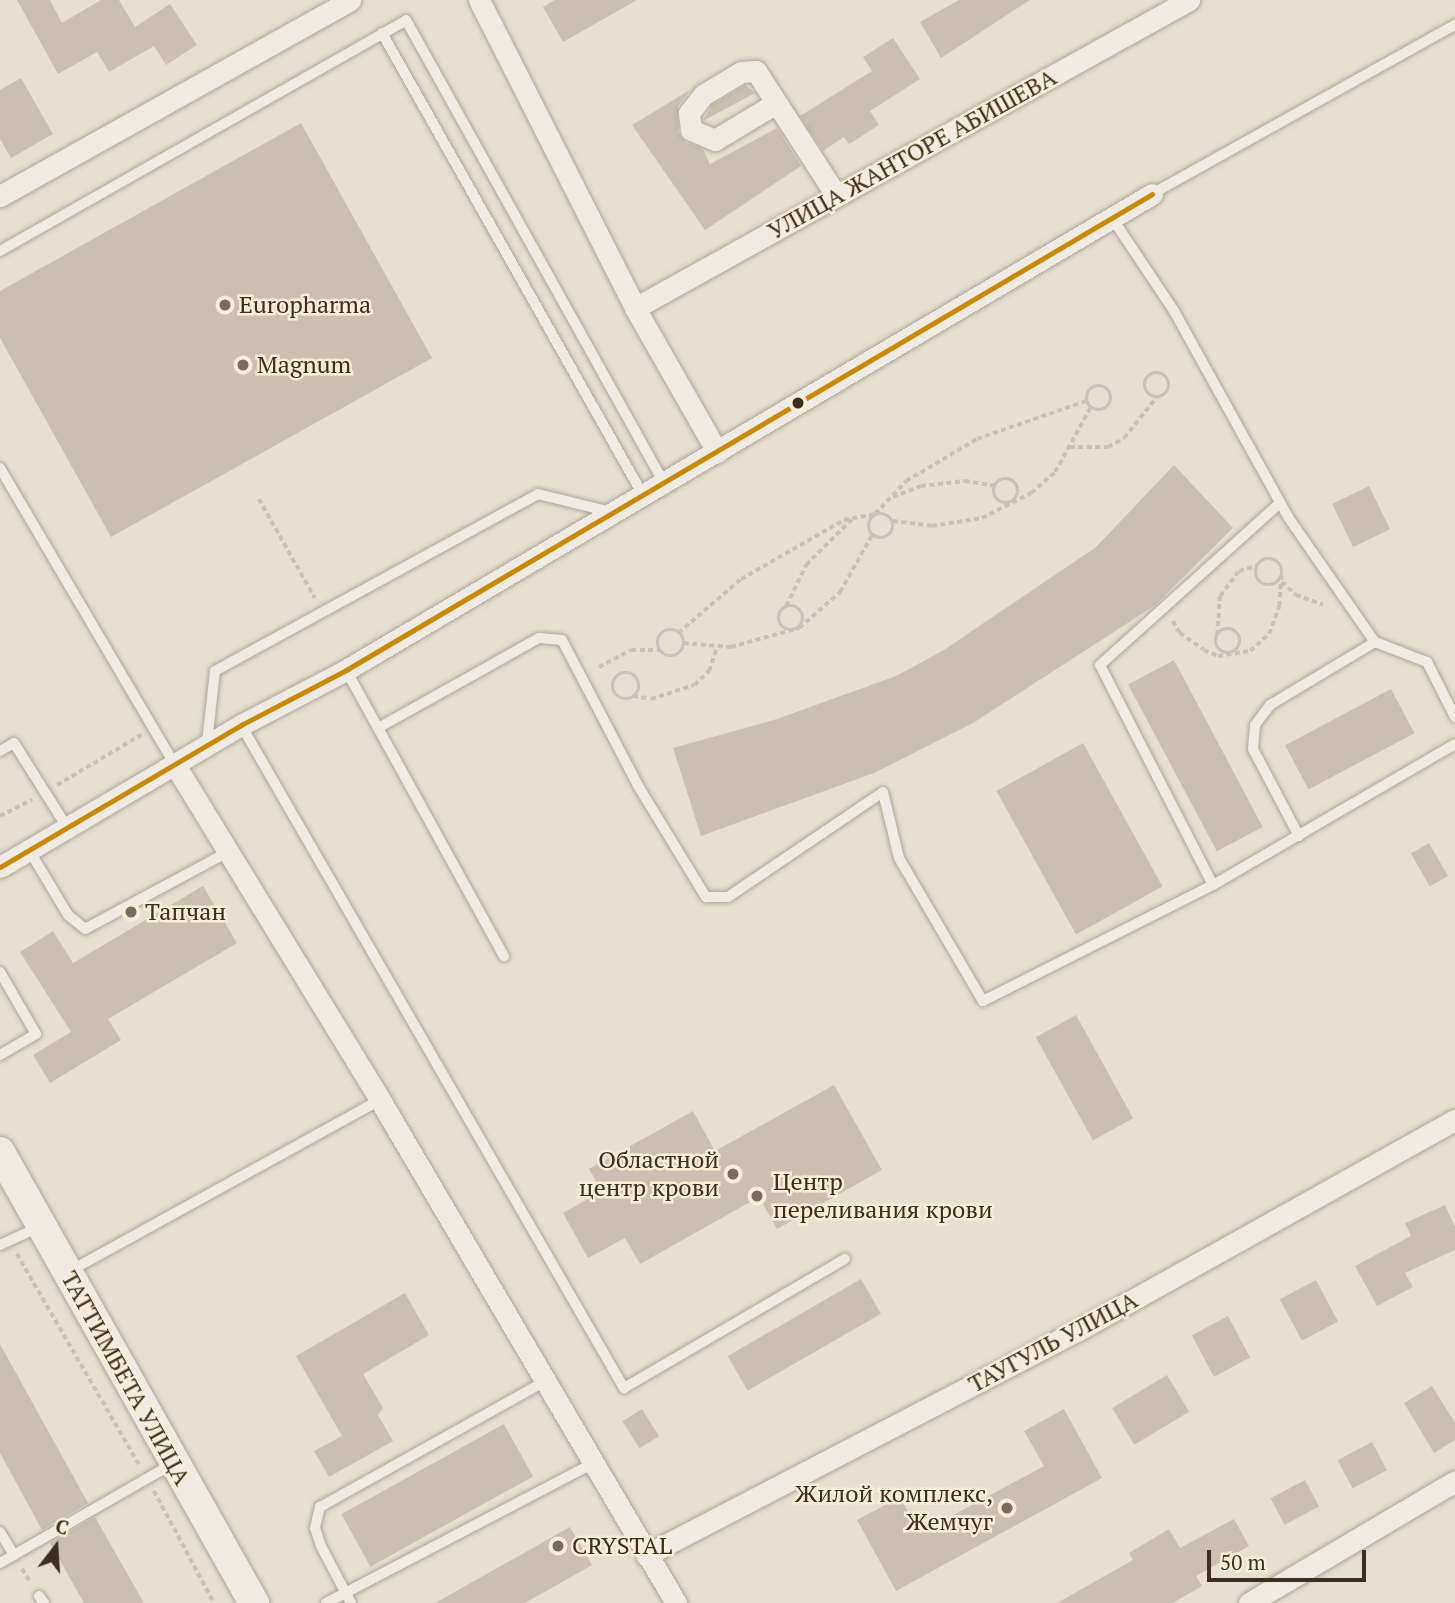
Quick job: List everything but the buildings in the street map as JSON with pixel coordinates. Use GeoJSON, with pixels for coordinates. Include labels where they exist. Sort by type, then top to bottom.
{"type":"FeatureCollection","features":[{"type":"Feature","properties":{"kind":"main road","name":"ТАТТИМБЕТА УЛИЦА"},"geometry":{"type":"LineString","coordinates":[[0,1152],[254,1603]]}},
{"type":"Feature","properties":{"kind":"street"},"geometry":{"type":"LineString","coordinates":[[0,195],[350,0]]}},
{"type":"Feature","properties":{"kind":"street"},"geometry":{"type":"LineString","coordinates":[[479,0],[635,308],[717,452]]}},
{"type":"Feature","properties":{"kind":"street","name":"УЛИЦА ЖАНТОРЕ АБИШЕВА"},"geometry":{"type":"LineString","coordinates":[[635,308],[1189,0]]}},
{"type":"Feature","properties":{"kind":"street"},"geometry":{"type":"LineString","coordinates":[[776,103],[836,195]]}},
{"type":"Feature","properties":{"kind":"street"},"geometry":{"type":"LineString","coordinates":[[0,867],[241,725],[346,670],[1152,194]]}},
{"type":"Feature","properties":{"kind":"street"},"geometry":{"type":"LineString","coordinates":[[175,765],[380,1100],[676,1603]]}},
{"type":"Feature","properties":{"kind":"street","name":"ТАУГУЛЬ УЛИЦА"},"geometry":{"type":"LineString","coordinates":[[646,1555],[1077,1331],[1455,1120]]}},
{"type":"Feature","properties":{"kind":"street"},"geometry":{"type":"LineString","coordinates":[[1249,1603],[1455,1481]]}},
{"type":"Feature","properties":{"kind":"lane"},"geometry":{"type":"LineString","coordinates":[[0,251],[406,20],[664,483]]}},
{"type":"Feature","properties":{"kind":"lane"},"geometry":{"type":"LineString","coordinates":[[1152,194],[1455,25]]}},
{"type":"Feature","properties":{"kind":"lane"},"geometry":{"type":"LineString","coordinates":[[382,33],[643,495]]}},
{"type":"Feature","properties":{"kind":"lane"},"geometry":{"type":"LineString","coordinates":[[1112,218],[1174,311],[1280,503],[1375,642],[1427,662],[1455,717]]}},
{"type":"Feature","properties":{"kind":"lane"},"geometry":{"type":"LineString","coordinates":[[0,468],[175,765]]}},
{"type":"Feature","properties":{"kind":"lane"},"geometry":{"type":"LineString","coordinates":[[207,747],[215,671],[538,495],[614,513]]}},
{"type":"Feature","properties":{"kind":"lane"},"geometry":{"type":"LineString","coordinates":[[1213,885],[1100,665],[1280,503]]}},
{"type":"Feature","properties":{"kind":"lane"},"geometry":{"type":"LineString","coordinates":[[378,728],[538,638],[562,640],[640,789],[706,897],[728,897],[883,792],[899,858],[983,1002],[1213,885],[1455,744]]}},
{"type":"Feature","properties":{"kind":"lane"},"geometry":{"type":"LineString","coordinates":[[1299,836],[1253,749],[1255,725],[1269,705],[1375,642]]}},
{"type":"Feature","properties":{"kind":"lane"},"geometry":{"type":"LineString","coordinates":[[346,670],[504,956]]}},
{"type":"Feature","properties":{"kind":"lane"},"geometry":{"type":"LineString","coordinates":[[241,725],[624,1388],[845,1259]]}},
{"type":"Feature","properties":{"kind":"lane"},"geometry":{"type":"LineString","coordinates":[[0,751],[14,743],[67,827]]}},
{"type":"Feature","properties":{"kind":"lane"},"geometry":{"type":"LineString","coordinates":[[29,850],[68,915],[85,929],[228,852]]}},
{"type":"Feature","properties":{"kind":"lane"},"geometry":{"type":"LineString","coordinates":[[0,972],[36,1034],[0,1055]]}},
{"type":"Feature","properties":{"kind":"lane"},"geometry":{"type":"LineString","coordinates":[[68,1272],[380,1100]]}},
{"type":"Feature","properties":{"kind":"lane"},"geometry":{"type":"LineString","coordinates":[[5,1243],[41,1226]]}},
{"type":"Feature","properties":{"kind":"lane"},"geometry":{"type":"LineString","coordinates":[[348,1598],[321,1546],[315,1528],[320,1507],[544,1382]]}},
{"type":"Feature","properties":{"kind":"lane"},"geometry":{"type":"LineString","coordinates":[[0,1563],[174,1463]]}},
{"type":"Feature","properties":{"kind":"lane"},"geometry":{"type":"LineString","coordinates":[[326,1603],[348,1598],[592,1464]]}},
{"type":"Feature","properties":{"kind":"lane"},"geometry":{"type":"LineString","coordinates":[[0,1532],[14,1555]]}},
{"type":"Feature","properties":{"kind":"path"},"geometry":{"type":"LineString","coordinates":[[1070,447],[1108,447],[1124,438],[1157,397],[1168,392],[1170,384],[1164,374],[1156,372],[1146,379],[1145,387],[1157,397]]}},
{"type":"Feature","properties":{"kind":"path"},"geometry":{"type":"LineString","coordinates":[[684,643],[717,647],[767,640],[799,628],[840,592],[872,535],[868,524],[906,481],[977,439],[1086,401],[1093,387],[1108,390],[1111,402],[1106,409],[1090,408]]}},
{"type":"Feature","properties":{"kind":"path"},"geometry":{"type":"LineString","coordinates":[[1086,401],[1090,408]]}},
{"type":"Feature","properties":{"kind":"path"},"geometry":{"type":"LineString","coordinates":[[660,650],[663,634],[678,633],[741,579],[853,518],[884,513],[893,521],[955,523],[996,513],[1055,472],[1090,408]]}},
{"type":"Feature","properties":{"kind":"path"},"geometry":{"type":"LineString","coordinates":[[891,498],[921,486],[965,481],[995,485],[1005,479],[1016,484],[1018,491],[1014,501]]}},
{"type":"Feature","properties":{"kind":"path"},"geometry":{"type":"LineString","coordinates":[[995,485],[998,501],[1014,501]]}},
{"type":"Feature","properties":{"kind":"path"},"geometry":{"type":"LineString","coordinates":[[259,499],[306,581]]}},
{"type":"Feature","properties":{"kind":"path"},"geometry":{"type":"LineString","coordinates":[[799,628],[786,630],[780,624],[780,612],[786,606],[806,565],[853,518]]}},
{"type":"Feature","properties":{"kind":"path"},"geometry":{"type":"LineString","coordinates":[[872,535],[888,536],[893,521]]}},
{"type":"Feature","properties":{"kind":"path"},"geometry":{"type":"LineString","coordinates":[[1172,619],[1180,633],[1203,650],[1218,656],[1250,650],[1269,634],[1279,606],[1282,582],[1275,562],[1268,560],[1239,571],[1220,596],[1217,635],[1219,650],[1231,653]]}},
{"type":"Feature","properties":{"kind":"path"},"geometry":{"type":"LineString","coordinates":[[1257,566],[1258,579],[1264,584],[1276,583],[1280,576]]}},
{"type":"Feature","properties":{"kind":"path"},"geometry":{"type":"LineString","coordinates":[[1282,582],[1296,596],[1323,605]]}},
{"type":"Feature","properties":{"kind":"path"},"geometry":{"type":"LineString","coordinates":[[786,606],[798,607],[803,614],[799,628]]}},
{"type":"Feature","properties":{"kind":"path"},"geometry":{"type":"LineString","coordinates":[[1217,635],[1227,628],[1237,633],[1240,645],[1231,653]]}},
{"type":"Feature","properties":{"kind":"path"},"geometry":{"type":"LineString","coordinates":[[678,633],[684,643]]}},
{"type":"Feature","properties":{"kind":"path"},"geometry":{"type":"LineString","coordinates":[[599,667],[631,650],[660,650],[675,656],[684,643]]}},
{"type":"Feature","properties":{"kind":"path"},"geometry":{"type":"LineString","coordinates":[[634,696],[639,686],[636,678],[625,673],[618,677],[615,692],[621,698],[634,696],[651,699],[694,685],[709,671],[717,647]]}},
{"type":"Feature","properties":{"kind":"path"},"geometry":{"type":"LineString","coordinates":[[0,816],[45,793],[154,727]]}},
{"type":"Feature","properties":{"kind":"path"},"geometry":{"type":"LineString","coordinates":[[5,1243],[147,1479],[214,1603]]}},
{"type":"Feature","properties":{"kind":"path"},"geometry":{"type":"LineString","coordinates":[[14,1555],[41,1600]]}},
{"type":"Feature","properties":{"kind":"transit line"},"geometry":{"type":"LineString","coordinates":[[0,867],[241,725],[346,670],[1152,194]]}},
{"type":"Feature","properties":{"kind":"place","name":"Europharma"},"geometry":{"type":"Point","coordinates":[225,305]}},
{"type":"Feature","properties":{"kind":"place","name":"Magnum"},"geometry":{"type":"Point","coordinates":[243,365]}},
{"type":"Feature","properties":{"kind":"place","name":"Тапчан"},"geometry":{"type":"Point","coordinates":[131,912]}},
{"type":"Feature","properties":{"kind":"place","name":"Областной центр крови"},"geometry":{"type":"Point","coordinates":[733,1174]}},
{"type":"Feature","properties":{"kind":"place","name":"Центр переливания крови"},"geometry":{"type":"Point","coordinates":[757,1196]}},
{"type":"Feature","properties":{"kind":"place","name":"Жилой комплекс, Жемчуг"},"geometry":{"type":"Point","coordinates":[1007,1508]}},
{"type":"Feature","properties":{"kind":"place","name":"CRYSTAL"},"geometry":{"type":"Point","coordinates":[558,1546]}}]}
